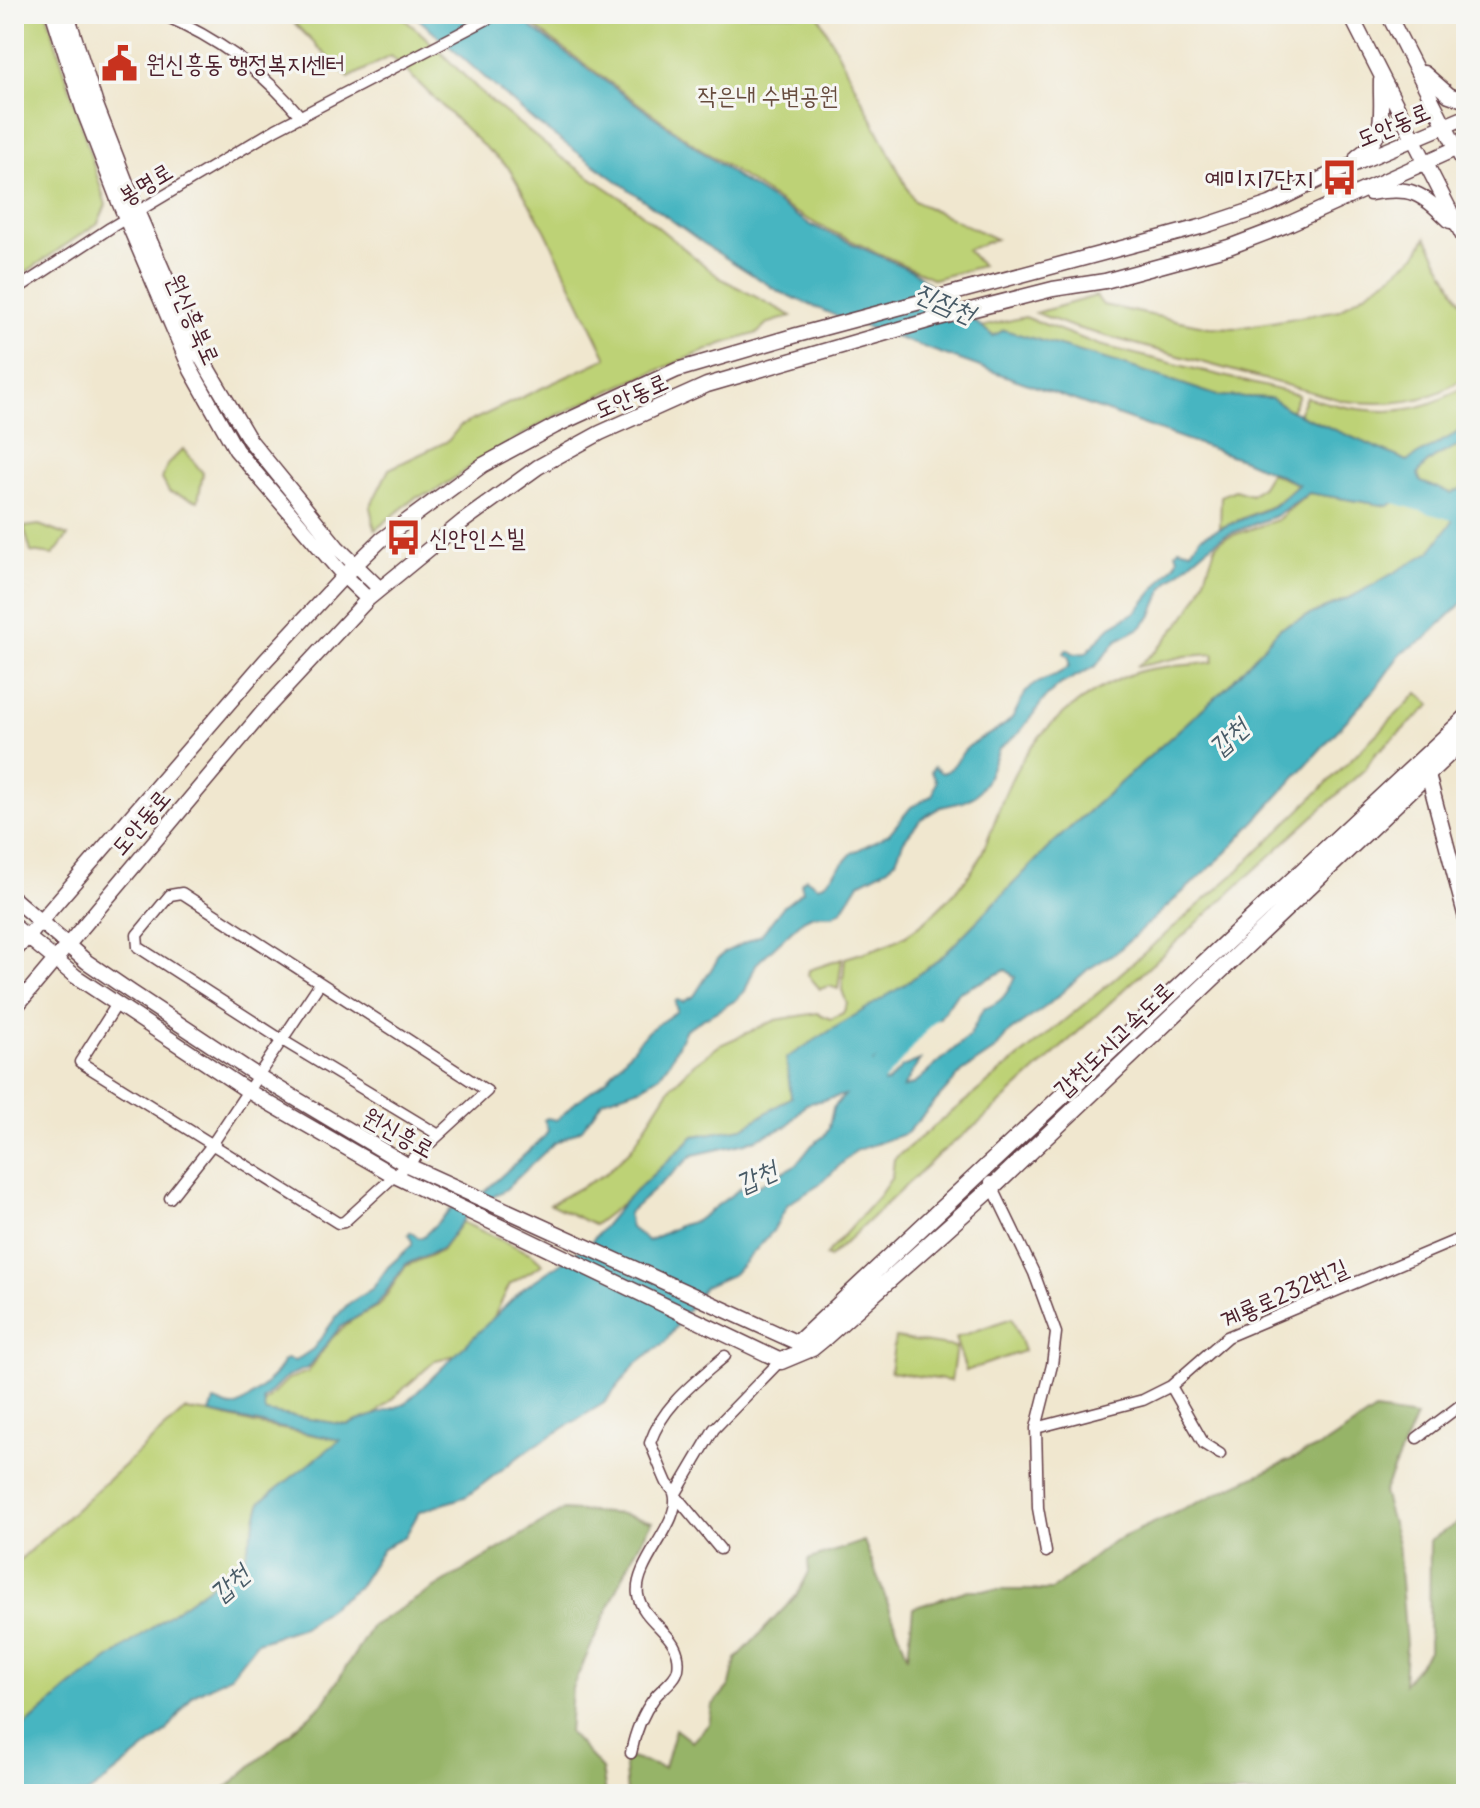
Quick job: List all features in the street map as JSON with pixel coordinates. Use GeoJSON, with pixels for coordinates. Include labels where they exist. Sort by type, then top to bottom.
{"type":"FeatureCollection","features":[{"type":"Feature","properties":{"kind":"main road","name":"갑천도시고속도로"},"geometry":{"type":"LineString","coordinates":[[781,1361],[812,1348],[823,1339],[993,1187],[1426,765],[1466,718]]}},
{"type":"Feature","properties":{"kind":"main road","name":"갑천도시고속도로"},"geometry":{"type":"LineString","coordinates":[[798,1343],[1426,765],[1466,737]]}},
{"type":"Feature","properties":{"kind":"street","name":"원신흥북로"},"geometry":{"type":"LineString","coordinates":[[53,14],[83,109],[199,354],[249,439],[350,571],[373,594]]}},
{"type":"Feature","properties":{"kind":"street","name":"원신흥북로"},"geometry":{"type":"LineString","coordinates":[[67,14],[132,215]]}},
{"type":"Feature","properties":{"kind":"street"},"geometry":{"type":"LineString","coordinates":[[161,14],[195,28],[238,55],[276,87],[301,117]]}},
{"type":"Feature","properties":{"kind":"street","name":"봉명로"},"geometry":{"type":"LineString","coordinates":[[14,291],[132,215],[301,117],[497,14]]}},
{"type":"Feature","properties":{"kind":"street"},"geometry":{"type":"LineString","coordinates":[[1350,14],[1463,236]]}},
{"type":"Feature","properties":{"kind":"street"},"geometry":{"type":"LineString","coordinates":[[1388,14],[1446,126],[1462,146],[1466,167]]}},
{"type":"Feature","properties":{"kind":"street"},"geometry":{"type":"LineString","coordinates":[[1413,61],[1442,91],[1466,101]]}},
{"type":"Feature","properties":{"kind":"street"},"geometry":{"type":"LineString","coordinates":[[1333,173],[1365,151],[1379,133],[1381,76]]}},
{"type":"Feature","properties":{"kind":"street","name":"도안동로"},"geometry":{"type":"LineString","coordinates":[[14,952],[265,661],[350,571],[381,540],[421,508],[483,465],[545,431],[677,370],[1204,226],[1270,204],[1333,173],[1466,117]]}},
{"type":"Feature","properties":{"kind":"street","name":"도안동로"},"geometry":{"type":"LineString","coordinates":[[14,1009],[263,712],[373,594],[498,495],[567,450],[707,385],[822,350],[1053,289],[1105,281],[1229,247],[1284,226],[1462,146]]}},
{"type":"Feature","properties":{"kind":"street"},"geometry":{"type":"LineString","coordinates":[[1350,196],[1407,190],[1435,206],[1463,236]]}},
{"type":"Feature","properties":{"kind":"street"},"geometry":{"type":"LineString","coordinates":[[1426,765],[1466,918]]}},
{"type":"Feature","properties":{"kind":"street"},"geometry":{"type":"LineString","coordinates":[[117,1004],[80,1062],[338,1223],[344,1222],[395,1176],[487,1091],[182,893],[170,895],[137,935],[138,947],[282,1040],[439,1135]]}},
{"type":"Feature","properties":{"kind":"street","name":"원신흥로"},"geometry":{"type":"LineString","coordinates":[[14,899],[66,945],[131,992],[258,1076],[407,1165],[798,1343]]}},
{"type":"Feature","properties":{"kind":"street","name":"원신흥로"},"geometry":{"type":"LineString","coordinates":[[14,926],[54,960],[248,1091],[395,1176],[781,1361]]}},
{"type":"Feature","properties":{"kind":"street"},"geometry":{"type":"LineString","coordinates":[[170,1198],[211,1146],[320,983]]}},
{"type":"Feature","properties":{"kind":"street"},"geometry":{"type":"LineString","coordinates":[[982,1171],[993,1187],[1034,1273],[1056,1333],[1052,1365],[1036,1428],[1038,1508],[1046,1552]]}},
{"type":"Feature","properties":{"kind":"street","name":"계룡로232번길"},"geometry":{"type":"LineString","coordinates":[[1036,1428],[1143,1400],[1171,1386],[1227,1337],[1466,1236]]}},
{"type":"Feature","properties":{"kind":"street"},"geometry":{"type":"LineString","coordinates":[[631,1753],[635,1732],[645,1711],[678,1671],[678,1657],[673,1644],[642,1608],[638,1579],[670,1521],[675,1495],[714,1429],[798,1343]]}},
{"type":"Feature","properties":{"kind":"street"},"geometry":{"type":"LineString","coordinates":[[720,1549],[675,1495],[650,1443],[656,1425],[670,1405],[725,1356]]}},
{"type":"Feature","properties":{"kind":"street"},"geometry":{"type":"LineString","coordinates":[[1171,1386],[1204,1444],[1220,1454]]}},
{"type":"Feature","properties":{"kind":"street"},"geometry":{"type":"LineString","coordinates":[[1417,1438],[1466,1401]]}},
{"type":"Feature","properties":{"kind":"green space"},"geometry":{"type":"Polygon","coordinates":[[[14,14],[47,14],[106,205],[98,223],[14,280],[14,14]]]}},
{"type":"Feature","properties":{"kind":"green space"},"geometry":{"type":"Polygon","coordinates":[[[276,14],[398,14],[486,97],[562,158],[626,201],[720,278],[792,316],[766,324],[758,333],[722,344],[625,384],[552,418],[485,457],[434,492],[415,498],[375,530],[370,507],[389,469],[448,441],[460,426],[607,358],[545,230],[508,167],[391,56],[349,78],[289,18],[276,14]]]}},
{"type":"Feature","properties":{"kind":"green space","name":"작은내 수변공원"},"geometry":{"type":"Polygon","coordinates":[[[520,14],[818,14],[914,201],[996,239],[967,250],[982,266],[934,279],[818,225],[694,144],[520,14]]]}},
{"type":"Feature","properties":{"kind":"green space"},"geometry":{"type":"Polygon","coordinates":[[[1426,237],[1466,311],[1466,376],[1438,392],[1408,401],[1344,401],[1073,327],[1036,313],[1096,296],[1103,305],[1209,327],[1238,328],[1339,310],[1388,278],[1417,254],[1426,237]]]}},
{"type":"Feature","properties":{"kind":"green space"},"geometry":{"type":"Polygon","coordinates":[[[1025,317],[1099,345],[1299,395],[1291,411],[1271,398],[1218,396],[1004,330],[994,336],[981,327],[1025,317]]]}},
{"type":"Feature","properties":{"kind":"green space"},"geometry":{"type":"Polygon","coordinates":[[[1466,385],[1466,428],[1407,461],[1298,414],[1306,397],[1348,407],[1388,411],[1427,404],[1447,397],[1466,385]]]}},
{"type":"Feature","properties":{"kind":"green space"},"geometry":{"type":"Polygon","coordinates":[[[1466,442],[1464,489],[1451,493],[1421,482],[1418,474],[1428,463],[1466,442]]]}},
{"type":"Feature","properties":{"kind":"green space"},"geometry":{"type":"Polygon","coordinates":[[[183,449],[203,473],[198,501],[169,492],[162,479],[167,465],[183,449]]]}},
{"type":"Feature","properties":{"kind":"green space"},"geometry":{"type":"Polygon","coordinates":[[[1270,473],[1298,484],[1274,505],[1220,528],[1221,496],[1235,490],[1251,495],[1262,486],[1270,473]]]}},
{"type":"Feature","properties":{"kind":"green space"},"geometry":{"type":"Polygon","coordinates":[[[1413,491],[1451,514],[1453,522],[1431,552],[1355,595],[1280,628],[1229,685],[1051,845],[942,957],[904,985],[791,1097],[743,1128],[694,1136],[625,1201],[594,1225],[550,1204],[605,1174],[631,1149],[670,1088],[694,1064],[720,1045],[776,1020],[817,1013],[831,1019],[843,1013],[847,1004],[842,990],[845,958],[897,940],[956,891],[981,855],[1022,760],[1042,734],[1067,711],[1094,692],[1135,673],[1213,662],[1214,654],[1186,656],[1136,667],[1157,650],[1186,616],[1200,592],[1216,545],[1225,538],[1277,520],[1309,493],[1388,506],[1413,491]]]}},
{"type":"Feature","properties":{"kind":"green space"},"geometry":{"type":"Polygon","coordinates":[[[39,525],[68,536],[53,555],[31,552],[24,527],[39,525]]]}},
{"type":"Feature","properties":{"kind":"green space"},"geometry":{"type":"Polygon","coordinates":[[[1418,693],[1431,705],[1375,754],[1366,768],[981,1121],[938,1155],[829,1258],[825,1256],[879,1196],[892,1177],[894,1159],[1104,988],[1238,871],[1418,693]]]}},
{"type":"Feature","properties":{"kind":"green space"},"geometry":{"type":"Polygon","coordinates":[[[842,959],[838,989],[829,986],[820,989],[808,975],[809,970],[842,959]]]}},
{"type":"Feature","properties":{"kind":"green space"},"geometry":{"type":"Polygon","coordinates":[[[462,1222],[532,1254],[543,1264],[510,1284],[493,1319],[456,1355],[436,1360],[374,1415],[347,1425],[265,1412],[262,1405],[288,1379],[308,1372],[332,1338],[352,1320],[380,1305],[406,1266],[441,1251],[462,1222]]]}},
{"type":"Feature","properties":{"kind":"green space"},"geometry":{"type":"Polygon","coordinates":[[[1012,1318],[1024,1351],[966,1371],[955,1338],[1012,1318]]]}},
{"type":"Feature","properties":{"kind":"green space"},"geometry":{"type":"Polygon","coordinates":[[[895,1338],[956,1347],[951,1381],[890,1372],[895,1338]]]}},
{"type":"Feature","properties":{"kind":"green space"},"geometry":{"type":"Polygon","coordinates":[[[185,1410],[341,1440],[261,1501],[244,1561],[71,1686],[14,1736],[14,1565],[185,1410]]]}},
{"type":"Feature","properties":{"kind":"green space"},"geometry":{"type":"Polygon","coordinates":[[[1375,1411],[1416,1417],[1383,1493],[1398,1543],[1406,1645],[1404,1684],[1429,1651],[1430,1540],[1466,1518],[1466,1794],[627,1794],[624,1756],[664,1768],[675,1729],[692,1742],[709,1724],[712,1706],[730,1685],[736,1659],[797,1595],[809,1572],[808,1560],[864,1541],[908,1657],[913,1608],[968,1590],[1052,1590],[1112,1542],[1327,1443],[1375,1411]]]}},
{"type":"Feature","properties":{"kind":"green space"},"geometry":{"type":"Polygon","coordinates":[[[563,1510],[622,1514],[652,1522],[631,1559],[572,1688],[569,1733],[602,1769],[606,1794],[219,1794],[323,1704],[372,1626],[563,1510]]]}},
{"type":"Feature","properties":{"kind":"water"},"geometry":{"type":"Polygon","coordinates":[[[413,14],[516,14],[741,180],[811,225],[913,271],[993,336],[1004,330],[1218,396],[1271,398],[1291,411],[1407,461],[1466,428],[1466,442],[1434,458],[1418,474],[1421,482],[1451,493],[1466,487],[1466,599],[1425,639],[1401,653],[1376,688],[1227,852],[1119,950],[1087,970],[1048,1005],[1007,1034],[996,1049],[962,1072],[907,1133],[855,1151],[819,1185],[788,1204],[773,1231],[734,1274],[704,1287],[665,1342],[635,1365],[604,1403],[525,1452],[467,1496],[419,1512],[405,1537],[383,1548],[358,1587],[303,1627],[257,1642],[230,1676],[193,1695],[166,1732],[87,1794],[14,1794],[14,1736],[71,1686],[244,1561],[261,1501],[340,1440],[210,1413],[214,1401],[230,1407],[238,1405],[261,1388],[283,1361],[295,1361],[313,1349],[348,1304],[373,1288],[388,1267],[412,1245],[408,1235],[410,1232],[419,1238],[424,1236],[457,1203],[485,1191],[545,1136],[548,1130],[544,1120],[557,1120],[606,1080],[648,1031],[677,1011],[677,1000],[683,1002],[694,996],[725,952],[761,935],[782,908],[803,891],[801,883],[806,878],[817,886],[824,884],[852,853],[889,834],[911,807],[933,795],[936,781],[931,772],[934,767],[942,773],[946,771],[968,747],[1007,723],[1031,687],[1069,666],[1069,657],[1064,653],[1067,649],[1075,654],[1086,653],[1111,626],[1137,611],[1176,563],[1179,548],[1191,551],[1201,537],[1274,506],[1299,484],[1244,460],[841,318],[780,292],[710,248],[534,121],[413,14]],[[1413,491],[1388,506],[1309,493],[1275,516],[1224,536],[1206,549],[1169,581],[1151,617],[1140,628],[1117,640],[1096,666],[1061,684],[1046,697],[1019,733],[999,749],[986,781],[975,796],[941,807],[921,819],[904,840],[896,860],[888,868],[859,883],[842,910],[833,915],[813,915],[803,920],[756,964],[745,991],[736,1000],[686,1029],[660,1075],[640,1088],[603,1100],[582,1129],[553,1144],[506,1189],[471,1210],[441,1249],[406,1264],[377,1305],[340,1327],[308,1368],[287,1376],[263,1400],[265,1412],[347,1425],[405,1404],[524,1288],[591,1242],[625,1201],[694,1136],[743,1128],[791,1097],[786,1058],[904,985],[942,957],[1051,845],[1229,685],[1280,628],[1355,595],[1430,552],[1452,522],[1451,514],[1413,491]],[[1006,970],[957,993],[939,1019],[914,1021],[873,1063],[873,1082],[887,1083],[902,1067],[920,1060],[903,1088],[914,1084],[970,1035],[983,1009],[1003,997],[1015,977],[1006,970]],[[845,1095],[806,1104],[786,1127],[746,1143],[693,1155],[628,1213],[631,1228],[648,1241],[696,1221],[741,1188],[754,1188],[797,1164],[824,1136],[833,1108],[845,1095]]]}},
{"type":"Feature","properties":{"kind":"waterway","name":"진잠천"},"geometry":{"type":"LineString","coordinates":[[1381,489],[1466,514]]}},
{"type":"Feature","properties":{"kind":"waterway","name":"갑천"},"geometry":{"type":"LineString","coordinates":[[858,1097],[938,1002]]}},
{"type":"Feature","properties":{"kind":"place","name":"원신흥동 행정복지센터"},"geometry":{"type":"Point","coordinates":[120,63]}},
{"type":"Feature","properties":{"kind":"place","name":"예미지7단지"},"geometry":{"type":"Point","coordinates":[1339,178]}},
{"type":"Feature","properties":{"kind":"place","name":"신안인스빌"},"geometry":{"type":"Point","coordinates":[403,537]}}]}
